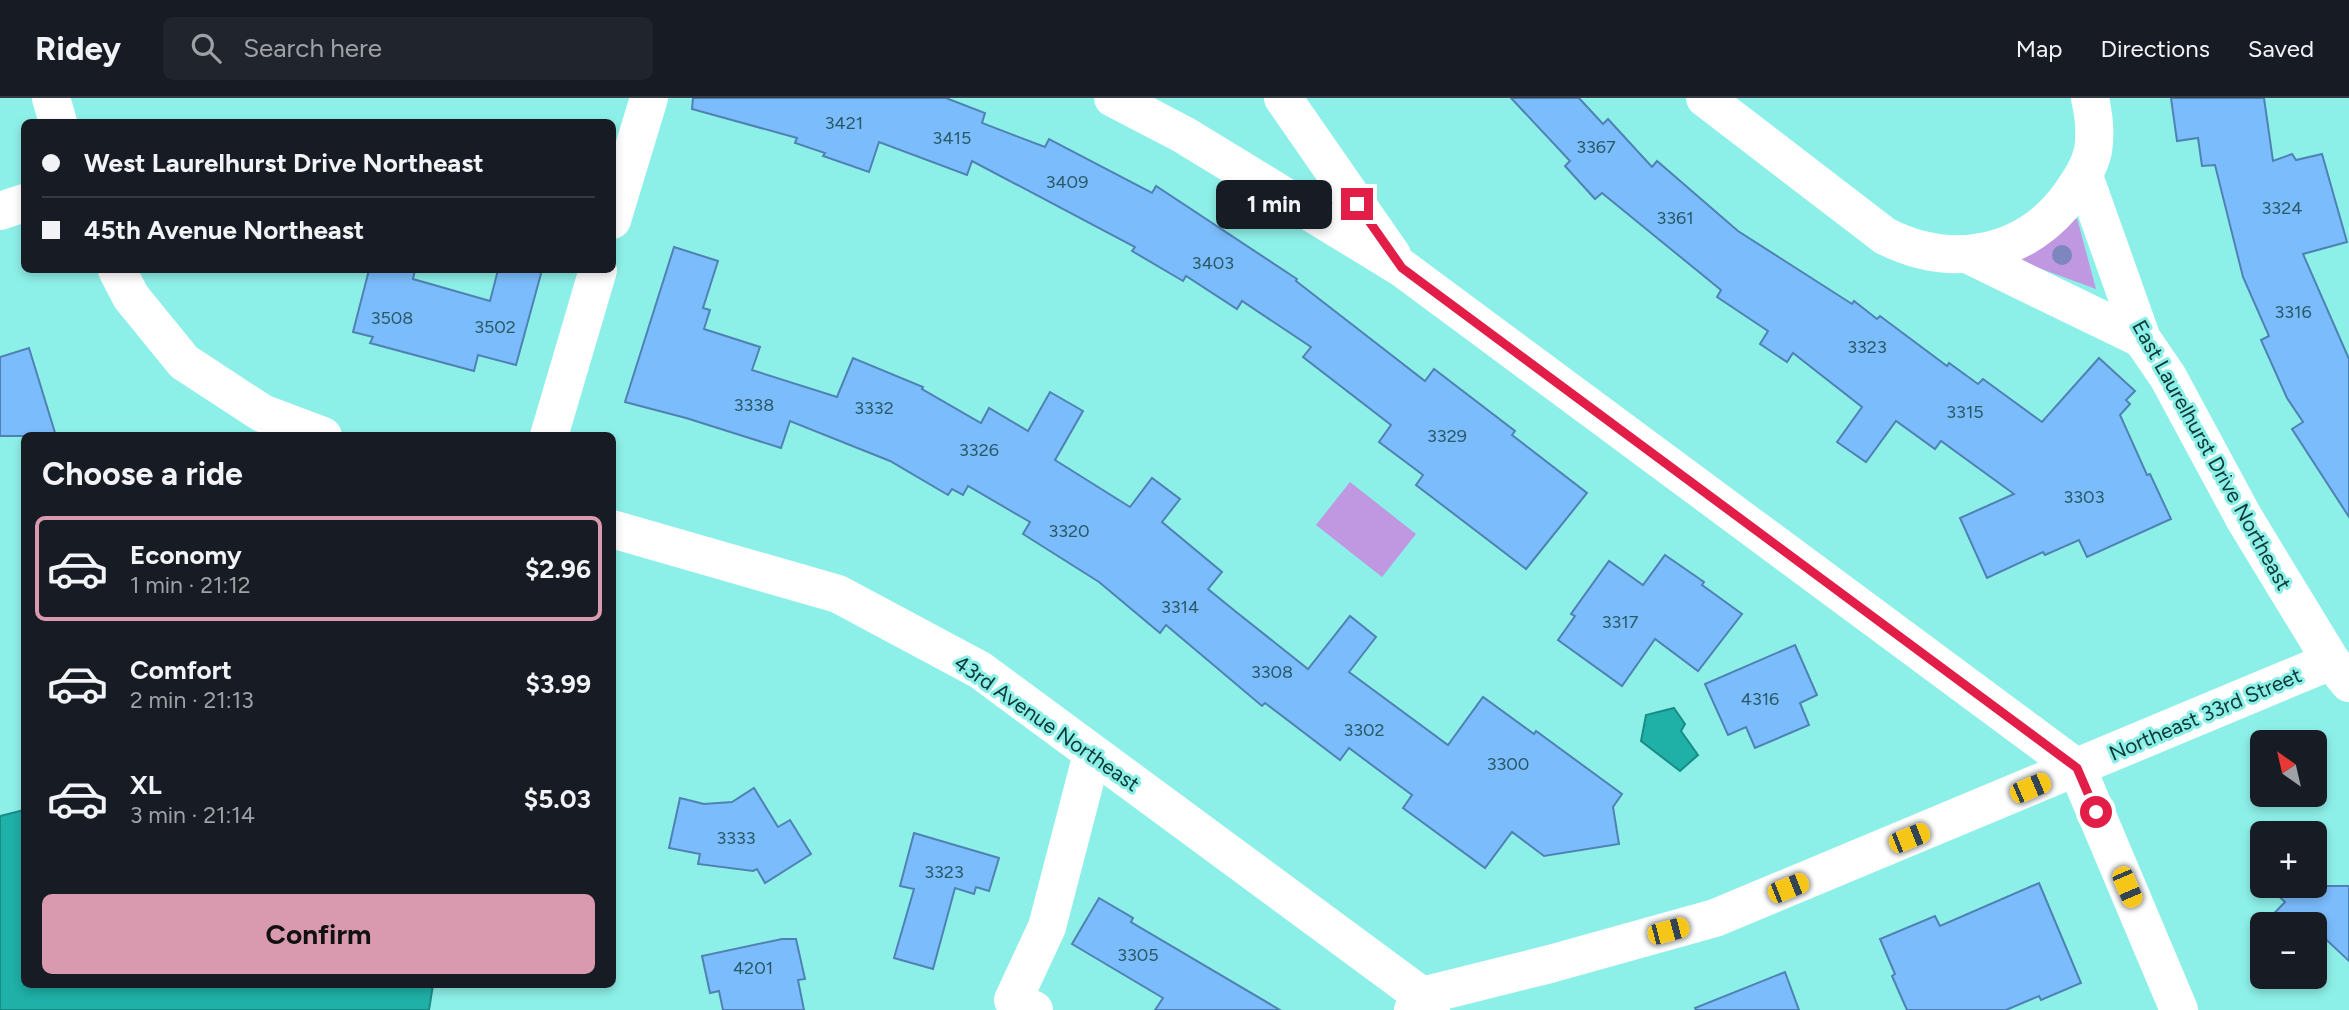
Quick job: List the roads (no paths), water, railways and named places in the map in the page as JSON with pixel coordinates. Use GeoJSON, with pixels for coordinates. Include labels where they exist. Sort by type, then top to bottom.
{"type":"FeatureCollection","features":[{"type":"Feature","properties":{"kind":"street"},"geometry":{"type":"LineString","coordinates":[[51,98],[57,119]]}},
{"type":"Feature","properties":{"kind":"street"},"geometry":{"type":"LineString","coordinates":[[616,207],[649,98]]}},
{"type":"Feature","properties":{"kind":"street"},"geometry":{"type":"LineString","coordinates":[[1113,98],[1184,135],[1402,268],[2077,768],[2179,1010]]}},
{"type":"Feature","properties":{"kind":"street"},"geometry":{"type":"LineString","coordinates":[[1283,98],[1402,268]]}},
{"type":"Feature","properties":{"kind":"street"},"geometry":{"type":"LineString","coordinates":[[1705,98],[1885,236],[1906,246],[1969,256],[2142,338]]}},
{"type":"Feature","properties":{"kind":"street"},"geometry":{"type":"LineString","coordinates":[[1969,256],[2001,248],[2034,232],[2061,208],[2084,176],[2093,152],[2095,124],[2090,98]]}},
{"type":"Feature","properties":{"kind":"street","name":"East Laurelhurst Drive Northeast"},"geometry":{"type":"LineString","coordinates":[[2084,176],[2142,338],[2168,377],[2244,518],[2340,672]]}},
{"type":"Feature","properties":{"kind":"street"},"geometry":{"type":"LineString","coordinates":[[0,211],[21,204]]}},
{"type":"Feature","properties":{"kind":"street"},"geometry":{"type":"LineString","coordinates":[[118,273],[131,298],[184,362],[262,413],[312,432]]}},
{"type":"Feature","properties":{"kind":"street"},"geometry":{"type":"LineString","coordinates":[[550,432],[597,273]]}},
{"type":"Feature","properties":{"kind":"street","name":"43rd Avenue Northeast"},"geometry":{"type":"LineString","coordinates":[[616,530],[838,594],[980,670],[1422,1005]]}},
{"type":"Feature","properties":{"kind":"street","name":"Northeast 33rd Street"},"geometry":{"type":"LineString","coordinates":[[1422,1005],[1550,964],[1715,918],[2077,768],[2340,672]]}},
{"type":"Feature","properties":{"kind":"street"},"geometry":{"type":"LineString","coordinates":[[1023,1005],[1048,927],[1092,754]]}},
{"type":"Feature","properties":{"kind":"water"},"geometry":{"type":"Polygon","coordinates":[[[1674,708],[1685,724],[1681,731],[1698,755],[1680,771],[1641,741],[1646,715],[1674,708]]]}},
{"type":"Feature","properties":{"kind":"water"},"geometry":{"type":"Polygon","coordinates":[[[21,811],[21,988],[433,988],[429,1010],[0,1010],[0,816],[21,811]]]}}]}
